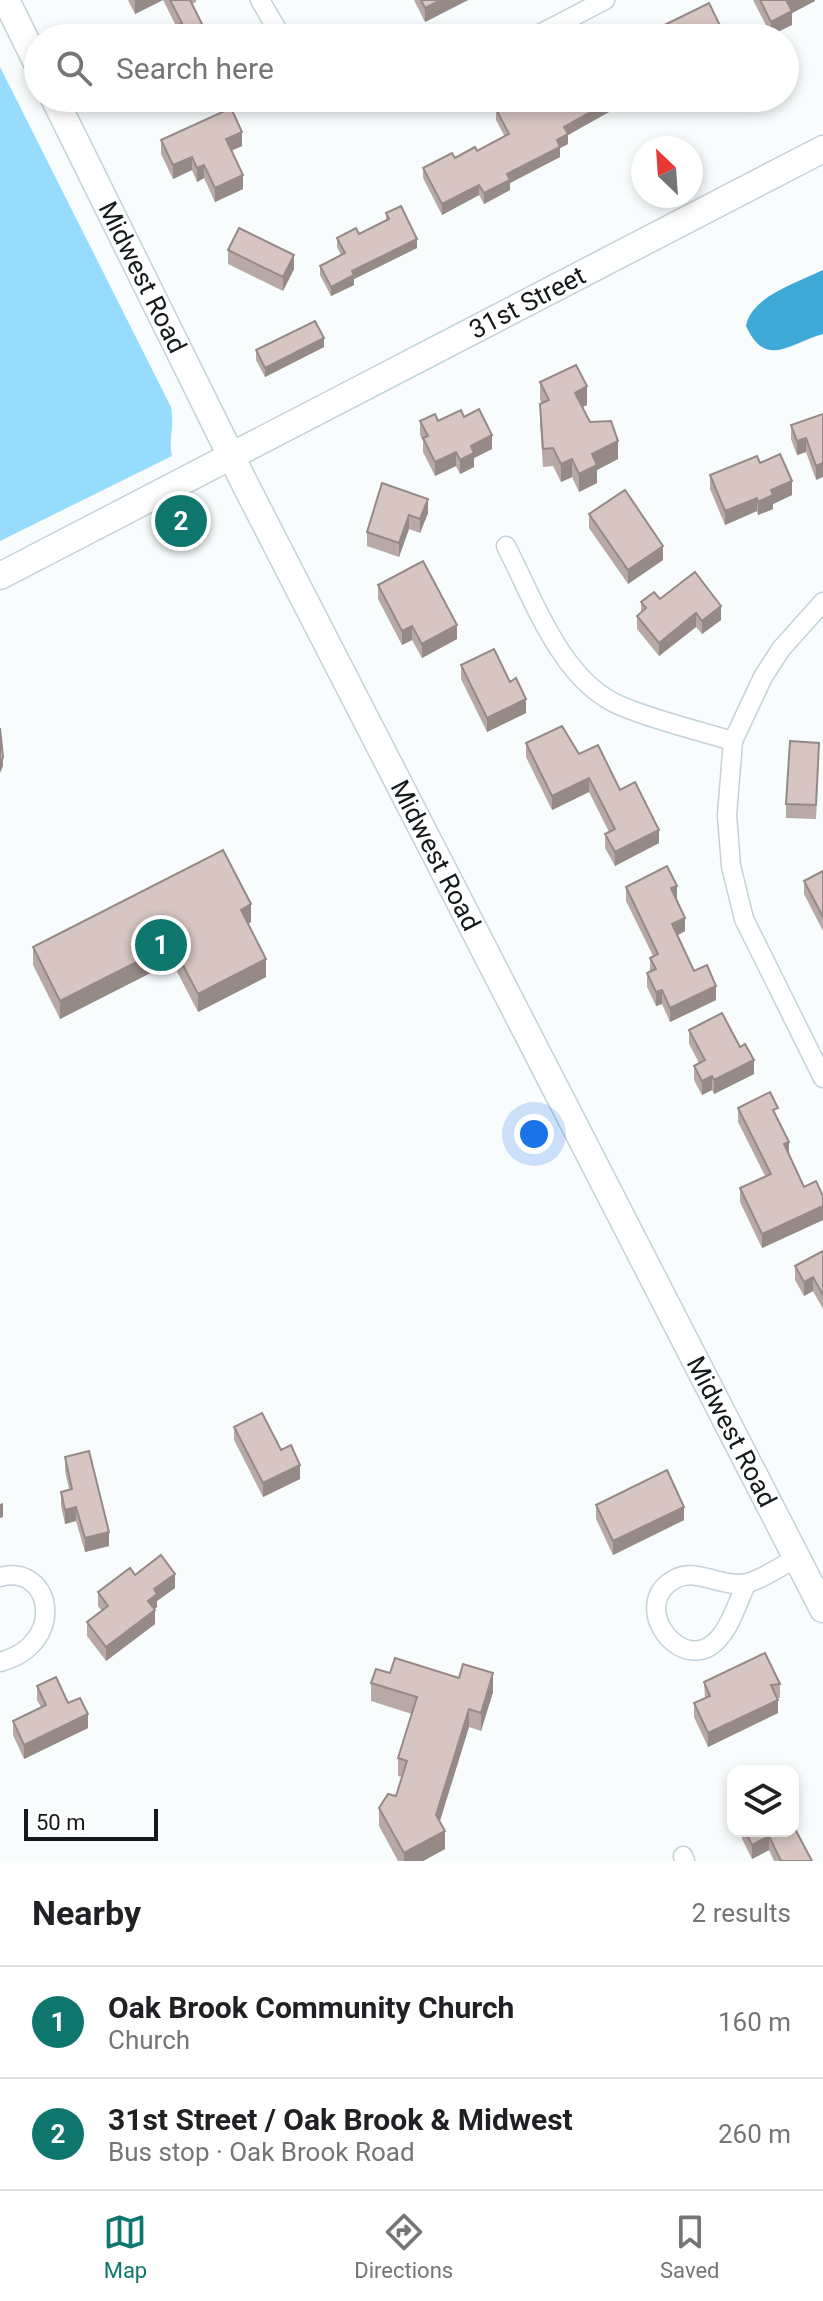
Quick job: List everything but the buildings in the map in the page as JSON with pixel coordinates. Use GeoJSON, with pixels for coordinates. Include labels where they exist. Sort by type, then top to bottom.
{"type":"FeatureCollection","features":[{"type":"Feature","properties":{"kind":"main road"},"geometry":{"type":"LineString","coordinates":[[6,0],[24,37]]}},
{"type":"Feature","properties":{"kind":"main road","name":"Midwest Road"},"geometry":{"type":"LineString","coordinates":[[61,112],[232,456],[823,1609]]}},
{"type":"Feature","properties":{"kind":"main road","name":"31st Street"},"geometry":{"type":"LineString","coordinates":[[0,576],[823,149]]}},
{"type":"Feature","properties":{"kind":"street"},"geometry":{"type":"LineString","coordinates":[[260,0],[274,24]]}},
{"type":"Feature","properties":{"kind":"street"},"geometry":{"type":"LineString","coordinates":[[559,24],[605,0]]}},
{"type":"Feature","properties":{"kind":"street"},"geometry":{"type":"LineString","coordinates":[[506,546],[560,650],[586,683],[620,706],[733,741]]}},
{"type":"Feature","properties":{"kind":"street"},"geometry":{"type":"LineString","coordinates":[[823,602],[781,649],[763,677],[733,741],[727,815],[735,891],[758,949],[817,1052],[823,1078]]}},
{"type":"Feature","properties":{"kind":"street"},"geometry":{"type":"LineString","coordinates":[[747,1583],[721,1637],[711,1646],[687,1651],[676,1645],[659,1626],[655,1612],[656,1599],[664,1587],[676,1578],[689,1575],[718,1582],[747,1583],[796,1558]]}},
{"type":"Feature","properties":{"kind":"street"},"geometry":{"type":"LineString","coordinates":[[0,1577],[14,1576],[26,1580],[43,1598],[47,1613],[39,1638],[29,1648],[0,1662]]}},
{"type":"Feature","properties":{"kind":"shaded area"},"geometry":{"type":"Polygon","coordinates":[[[0,67],[171,407],[172,456],[0,541],[0,67]]]}},
{"type":"Feature","properties":{"kind":"shaded area"},"geometry":{"type":"Polygon","coordinates":[[[823,270],[823,334],[779,350],[762,347],[746,326],[757,306],[777,291],[823,270]]]}},
{"type":"Feature","properties":{"kind":"place","name":"31st Street / Oak Brook & Midwest"},"geometry":{"type":"Point","coordinates":[181,521]}},
{"type":"Feature","properties":{"kind":"place","name":"Oak Brook Community Church"},"geometry":{"type":"Point","coordinates":[161,945]}}]}
